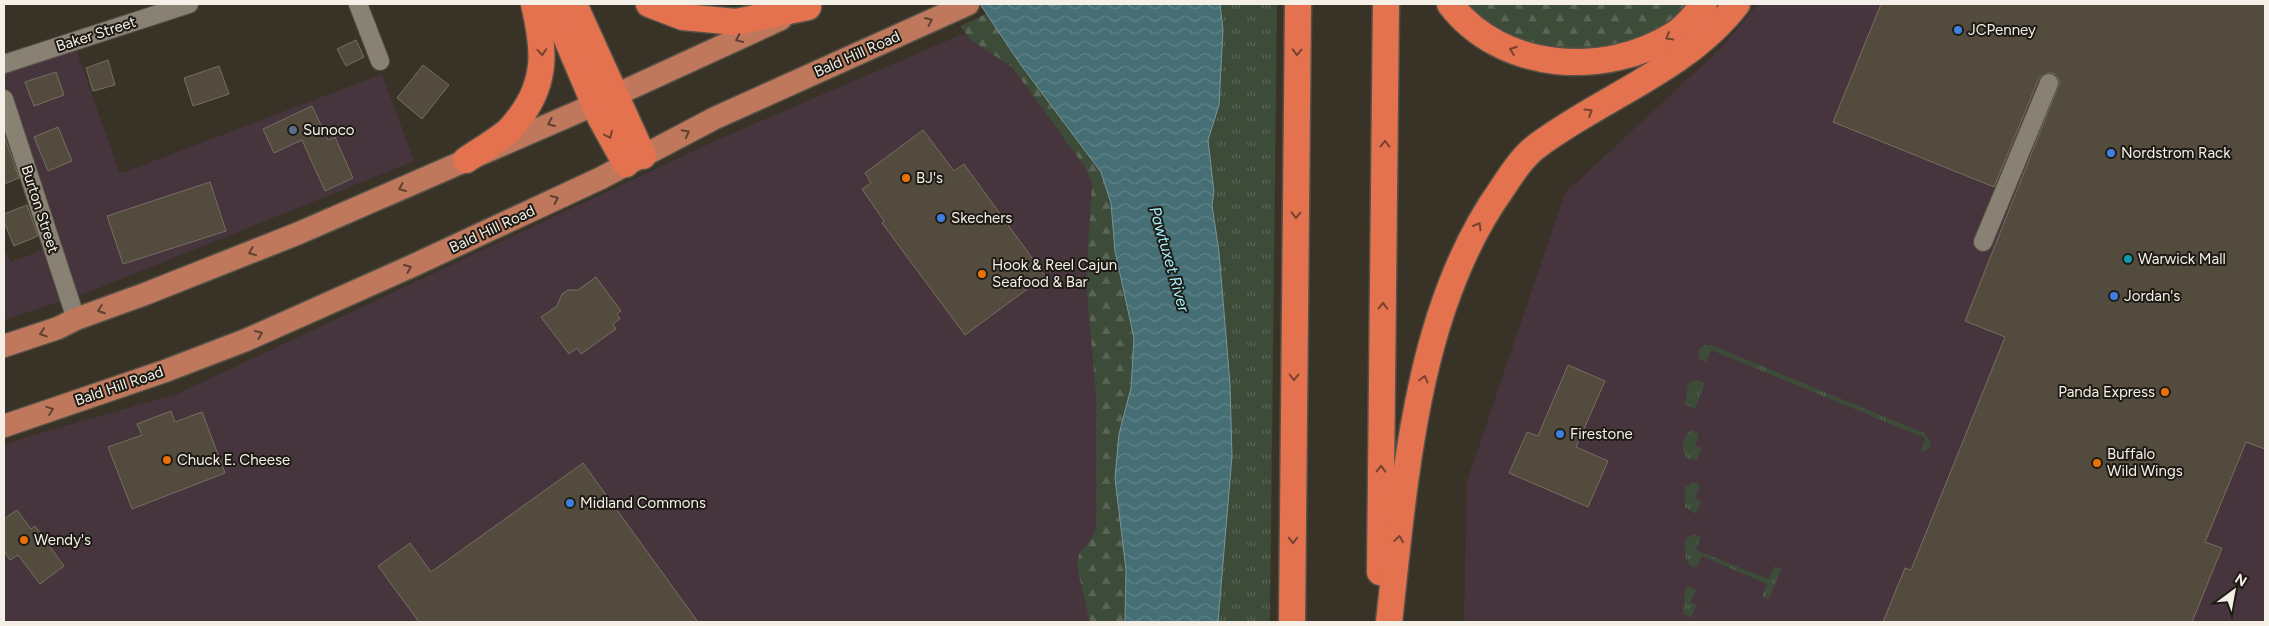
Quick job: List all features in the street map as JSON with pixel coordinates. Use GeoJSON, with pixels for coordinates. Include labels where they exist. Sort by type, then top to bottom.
{"type":"FeatureCollection","features":[{"type":"Feature","properties":{"kind":"highway"},"geometry":{"type":"LineString","coordinates":[[466,160],[508,131],[529,105],[536,90],[543,62],[541,37],[534,4]]}},
{"type":"Feature","properties":{"kind":"highway"},"geometry":{"type":"LineString","coordinates":[[552,4],[605,100]]}},
{"type":"Feature","properties":{"kind":"highway"},"geometry":{"type":"LineString","coordinates":[[574,4],[605,100],[614,144],[634,160]]}},
{"type":"Feature","properties":{"kind":"highway"},"geometry":{"type":"LineString","coordinates":[[649,4],[683,17],[736,22],[812,5]]}},
{"type":"Feature","properties":{"kind":"highway"},"geometry":{"type":"LineString","coordinates":[[1292,622],[1298,4]]}},
{"type":"Feature","properties":{"kind":"highway"},"geometry":{"type":"LineString","coordinates":[[1380,622],[1386,4]]}},
{"type":"Feature","properties":{"kind":"highway"},"geometry":{"type":"LineString","coordinates":[[1450,4],[1479,32],[1504,47],[1532,57],[1562,62],[1590,63],[1620,58],[1650,48],[1676,33],[1704,4]]}},
{"type":"Feature","properties":{"kind":"highway"},"geometry":{"type":"LineString","coordinates":[[1389,622],[1420,393],[1448,290],[1466,246],[1490,205],[1535,147],[1690,51],[1719,26],[1737,4]]}},
{"type":"Feature","properties":{"kind":"main road"},"geometry":{"type":"LineString","coordinates":[[4,346],[58,328],[76,319],[145,294],[299,233],[605,100],[812,5]]}},
{"type":"Feature","properties":{"kind":"main road","name":"Bald Hill Road"},"geometry":{"type":"LineString","coordinates":[[4,426],[165,371],[246,340],[412,266],[634,160],[715,118],[964,6]]}},
{"type":"Feature","properties":{"kind":"street","name":"Baker Street"},"geometry":{"type":"LineString","coordinates":[[4,64],[189,4]]}},
{"type":"Feature","properties":{"kind":"street"},"geometry":{"type":"LineString","coordinates":[[358,4],[380,61]]}},
{"type":"Feature","properties":{"kind":"street"},"geometry":{"type":"LineString","coordinates":[[1983,242],[2049,83]]}},
{"type":"Feature","properties":{"kind":"street","name":"Burton Street"},"geometry":{"type":"LineString","coordinates":[[4,99],[76,319]]}},
{"type":"Feature","properties":{"kind":"shaded area"},"geometry":{"type":"Polygon","coordinates":[[[1758,4],[2265,4],[2265,622],[1464,622],[1467,481],[1565,193],[1721,48],[1758,4]]]}},
{"type":"Feature","properties":{"kind":"shaded area"},"geometry":{"type":"Polygon","coordinates":[[[995,20],[1112,171],[1109,622],[4,622],[4,446],[23,438],[177,394],[719,139],[995,20]]]}},
{"type":"Feature","properties":{"kind":"shaded area"},"geometry":{"type":"Polygon","coordinates":[[[73,41],[119,171],[122,173],[382,74],[414,161],[89,292],[4,320],[4,249],[11,262],[51,247],[4,96],[4,63],[73,41]]]}},
{"type":"Feature","properties":{"kind":"green space"},"geometry":{"type":"Polygon","coordinates":[[[1220,4],[1277,4],[1270,622],[1218,622],[1230,384],[1219,252],[1212,205],[1214,192],[1208,140],[1219,105],[1223,30],[1220,4]]]}},
{"type":"Feature","properties":{"kind":"green space"},"geometry":{"type":"Polygon","coordinates":[[[1453,4],[1704,4],[1631,54],[1510,48],[1453,4]]]}},
{"type":"Feature","properties":{"kind":"green space"},"geometry":{"type":"Polygon","coordinates":[[[988,13],[1021,65],[1101,172],[1111,203],[1115,251],[1134,338],[1131,388],[1119,434],[1126,570],[1125,622],[1090,622],[1077,567],[1079,554],[1090,541],[1096,528],[1096,395],[1086,281],[1092,183],[1085,167],[1012,67],[971,40],[960,26],[988,13]]]}},
{"type":"Feature","properties":{"kind":"green space"},"geometry":{"type":"Polygon","coordinates":[[[1705,345],[1711,345],[1924,433],[1931,442],[1929,449],[1921,451],[1925,438],[1711,350],[1706,362],[1700,360],[1699,351],[1705,345]]]}},
{"type":"Feature","properties":{"kind":"green space"},"geometry":{"type":"Polygon","coordinates":[[[1697,380],[1705,383],[1695,409],[1685,404],[1688,385],[1692,381],[1697,380]]]}},
{"type":"Feature","properties":{"kind":"green space"},"geometry":{"type":"Polygon","coordinates":[[[1692,430],[1699,433],[1695,446],[1702,448],[1696,461],[1686,456],[1683,449],[1685,438],[1692,430]]]}},
{"type":"Feature","properties":{"kind":"green space"},"geometry":{"type":"Polygon","coordinates":[[[1693,482],[1700,485],[1695,498],[1701,501],[1696,514],[1685,507],[1685,487],[1693,482]]]}},
{"type":"Feature","properties":{"kind":"green space"},"geometry":{"type":"Polygon","coordinates":[[[1693,534],[1701,537],[1696,550],[1768,579],[1775,566],[1781,569],[1769,599],[1762,597],[1767,584],[1702,556],[1697,566],[1694,568],[1690,565],[1685,556],[1685,540],[1693,534]]]}},
{"type":"Feature","properties":{"kind":"green space"},"geometry":{"type":"Polygon","coordinates":[[[1688,586],[1696,590],[1690,602],[1697,605],[1691,618],[1683,613],[1685,589],[1688,586]]]}},
{"type":"Feature","properties":{"kind":"water","name":"Pawtuxet River"},"geometry":{"type":"Polygon","coordinates":[[[980,4],[1046,4],[1052,6],[1061,4],[1220,4],[1223,30],[1219,105],[1208,140],[1214,192],[1212,205],[1219,252],[1230,384],[1232,456],[1218,622],[1125,622],[1126,570],[1115,478],[1119,434],[1131,388],[1134,338],[1115,251],[1111,203],[1101,172],[1021,65],[980,4]]]}},
{"type":"Feature","properties":{"kind":"building","name":"Warwick Mall"},"geometry":{"type":"Polygon","coordinates":[[[1881,4],[2265,4],[2265,449],[2246,442],[2205,542],[2222,548],[2192,622],[1883,622],[1905,568],[1911,570],[2005,337],[1965,321],[2060,82],[2053,73],[2047,73],[2039,78],[1994,187],[1833,122],[1881,4]]]}},
{"type":"Feature","properties":{"kind":"building"},"geometry":{"type":"Polygon","coordinates":[[[356,40],[364,57],[346,66],[337,49],[356,40]]]}},
{"type":"Feature","properties":{"kind":"building"},"geometry":{"type":"Polygon","coordinates":[[[108,60],[115,85],[93,91],[86,68],[108,60]]]}},
{"type":"Feature","properties":{"kind":"building"},"geometry":{"type":"Polygon","coordinates":[[[423,65],[449,85],[422,119],[397,98],[423,65]]]}},
{"type":"Feature","properties":{"kind":"building"},"geometry":{"type":"Polygon","coordinates":[[[219,66],[229,94],[193,106],[184,78],[219,66]]]}},
{"type":"Feature","properties":{"kind":"building"},"geometry":{"type":"Polygon","coordinates":[[[56,72],[64,95],[34,106],[25,82],[56,72]]]}},
{"type":"Feature","properties":{"kind":"building"},"geometry":{"type":"Polygon","coordinates":[[[312,106],[328,140],[335,137],[353,178],[325,191],[302,140],[274,153],[263,129],[312,106]]]}},
{"type":"Feature","properties":{"kind":"building"},"geometry":{"type":"Polygon","coordinates":[[[58,127],[72,161],[48,171],[34,137],[58,127]]]}},
{"type":"Feature","properties":{"kind":"building"},"geometry":{"type":"Polygon","coordinates":[[[923,130],[954,171],[964,164],[1045,276],[965,335],[882,223],[884,221],[862,189],[871,183],[865,173],[923,130]]]}},
{"type":"Feature","properties":{"kind":"building"},"geometry":{"type":"Polygon","coordinates":[[[4,135],[19,178],[4,184],[4,135]]]}},
{"type":"Feature","properties":{"kind":"building"},"geometry":{"type":"Polygon","coordinates":[[[210,182],[226,231],[123,264],[107,216],[210,182]]]}},
{"type":"Feature","properties":{"kind":"building"},"geometry":{"type":"Polygon","coordinates":[[[27,205],[38,236],[14,246],[4,222],[4,214],[27,205]]]}},
{"type":"Feature","properties":{"kind":"building"},"geometry":{"type":"Polygon","coordinates":[[[596,277],[621,311],[617,314],[620,319],[613,324],[616,329],[581,354],[577,348],[569,354],[541,317],[557,306],[562,294],[568,290],[578,290],[596,277]]]}},
{"type":"Feature","properties":{"kind":"building","name":"Firestone"},"geometry":{"type":"Polygon","coordinates":[[[1568,365],[1605,381],[1576,447],[1608,461],[1588,507],[1509,473],[1527,432],[1538,436],[1568,365]]]}},
{"type":"Feature","properties":{"kind":"building","name":"Chuck E. Cheese"},"geometry":{"type":"Polygon","coordinates":[[[171,411],[175,422],[202,412],[225,473],[132,509],[108,447],[142,435],[137,424],[171,411]]]}},
{"type":"Feature","properties":{"kind":"building","name":"Midland Commons"},"geometry":{"type":"Polygon","coordinates":[[[583,463],[698,622],[419,622],[378,566],[410,543],[431,572],[583,463]]]}},
{"type":"Feature","properties":{"kind":"building","name":"Wendy's"},"geometry":{"type":"Polygon","coordinates":[[[17,510],[31,529],[35,526],[64,566],[40,584],[18,555],[10,560],[4,551],[4,519],[17,510]]]}},
{"type":"Feature","properties":{"kind":"place","name":"JCPenney"},"geometry":{"type":"Point","coordinates":[1958,30]}},
{"type":"Feature","properties":{"kind":"place","name":"Sunoco"},"geometry":{"type":"Point","coordinates":[293,130]}},
{"type":"Feature","properties":{"kind":"place","name":"Nordstrom Rack"},"geometry":{"type":"Point","coordinates":[2111,153]}},
{"type":"Feature","properties":{"kind":"place","name":"BJ's"},"geometry":{"type":"Point","coordinates":[906,178]}},
{"type":"Feature","properties":{"kind":"place","name":"Skechers"},"geometry":{"type":"Point","coordinates":[941,218]}},
{"type":"Feature","properties":{"kind":"place","name":"Warwick Mall"},"geometry":{"type":"Point","coordinates":[2128,259]}},
{"type":"Feature","properties":{"kind":"place","name":"Hook & Reel Cajun Seafood & Bar"},"geometry":{"type":"Point","coordinates":[982,274]}},
{"type":"Feature","properties":{"kind":"place","name":"Jordan's"},"geometry":{"type":"Point","coordinates":[2114,296]}},
{"type":"Feature","properties":{"kind":"place","name":"Panda Express"},"geometry":{"type":"Point","coordinates":[2165,392]}},
{"type":"Feature","properties":{"kind":"place","name":"Firestone"},"geometry":{"type":"Point","coordinates":[1560,434]}},
{"type":"Feature","properties":{"kind":"place","name":"Chuck E. Cheese"},"geometry":{"type":"Point","coordinates":[167,460]}},
{"type":"Feature","properties":{"kind":"place","name":"Buffalo Wild Wings"},"geometry":{"type":"Point","coordinates":[2097,463]}},
{"type":"Feature","properties":{"kind":"place","name":"Midland Commons"},"geometry":{"type":"Point","coordinates":[570,503]}},
{"type":"Feature","properties":{"kind":"place","name":"Wendy's"},"geometry":{"type":"Point","coordinates":[24,540]}}]}
